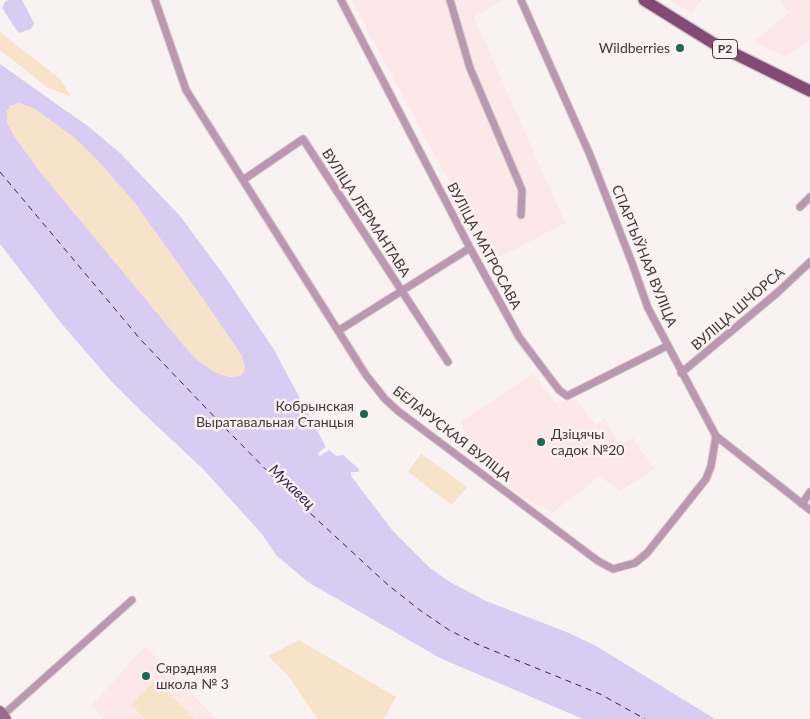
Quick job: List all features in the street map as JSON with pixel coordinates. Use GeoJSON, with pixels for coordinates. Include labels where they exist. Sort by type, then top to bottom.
{"type":"FeatureCollection","features":[{"type":"Feature","properties":{"kind":"main road","name":"Р2"},"geometry":{"type":"LineString","coordinates":[[644,0],[713,43],[810,91]]}},
{"type":"Feature","properties":{"kind":"street","name":"БЕЛАРУСКАЯ ВУЛІЦА"},"geometry":{"type":"LineString","coordinates":[[155,0],[186,90],[366,374],[385,399],[398,411],[598,561],[613,569],[635,562],[647,553],[683,508],[706,478],[711,466],[716,436]]}},
{"type":"Feature","properties":{"kind":"street","name":"ВУЛІЦА МАТРОСАВА"},"geometry":{"type":"LineString","coordinates":[[341,0],[470,248],[519,337],[559,390],[567,396],[667,346]]}},
{"type":"Feature","properties":{"kind":"street"},"geometry":{"type":"LineString","coordinates":[[450,0],[470,68],[522,190],[521,214]]}},
{"type":"Feature","properties":{"kind":"street","name":"СПАРТЫЎНАЯ ВУЛІЦА"},"geometry":{"type":"LineString","coordinates":[[521,0],[590,154],[648,308],[716,436],[810,510]]}},
{"type":"Feature","properties":{"kind":"street","name":"ВУЛІЦА ЛЕРМАНТАВА"},"geometry":{"type":"LineString","coordinates":[[243,180],[303,138],[448,362]]}},
{"type":"Feature","properties":{"kind":"street"},"geometry":{"type":"LineString","coordinates":[[800,207],[810,197]]}},
{"type":"Feature","properties":{"kind":"street"},"geometry":{"type":"LineString","coordinates":[[338,331],[470,248]]}},
{"type":"Feature","properties":{"kind":"street","name":"ВУЛІЦА ШЧОРСА"},"geometry":{"type":"LineString","coordinates":[[681,373],[777,293],[810,262]]}},
{"type":"Feature","properties":{"kind":"street"},"geometry":{"type":"LineString","coordinates":[[802,504],[810,492]]}},
{"type":"Feature","properties":{"kind":"street"},"geometry":{"type":"LineString","coordinates":[[3,715],[132,600]]}},
{"type":"Feature","properties":{"kind":"shaded area"},"geometry":{"type":"Polygon","coordinates":[[[351,0],[503,0],[474,17],[565,223],[492,261],[351,0]]]}},
{"type":"Feature","properties":{"kind":"shaded area"},"geometry":{"type":"Polygon","coordinates":[[[670,0],[702,0],[692,13],[670,0]]]}},
{"type":"Feature","properties":{"kind":"shaded area"},"geometry":{"type":"Polygon","coordinates":[[[780,0],[810,0],[810,39],[785,57],[753,42],[789,13],[780,0]]]}},
{"type":"Feature","properties":{"kind":"shaded area"},"geometry":{"type":"Polygon","coordinates":[[[0,32],[61,80],[71,97],[47,87],[0,50],[0,32]]]}},
{"type":"Feature","properties":{"kind":"shaded area"},"geometry":{"type":"Polygon","coordinates":[[[19,103],[35,109],[75,138],[135,203],[242,356],[245,367],[244,372],[240,376],[229,377],[216,373],[197,360],[40,172],[7,123],[9,107],[19,103]]]}},
{"type":"Feature","properties":{"kind":"shaded area","name":"Дзіцячы садок №20"},"geometry":{"type":"Polygon","coordinates":[[[533,374],[555,403],[575,399],[596,425],[605,419],[619,445],[633,438],[654,469],[620,491],[600,476],[553,512],[535,505],[458,447],[468,439],[460,422],[533,374]]]}},
{"type":"Feature","properties":{"kind":"shaded area"},"geometry":{"type":"Polygon","coordinates":[[[421,454],[467,487],[452,505],[408,472],[421,454]]]}},
{"type":"Feature","properties":{"kind":"shaded area"},"geometry":{"type":"Polygon","coordinates":[[[299,640],[396,697],[384,719],[318,719],[289,677],[268,656],[299,640]]]}},
{"type":"Feature","properties":{"kind":"shaded area","name":"Сярэдняя школа № 3"},"geometry":{"type":"Polygon","coordinates":[[[145,646],[216,719],[104,719],[91,706],[145,646]]]}},
{"type":"Feature","properties":{"kind":"shaded area"},"geometry":{"type":"Polygon","coordinates":[[[155,680],[195,719],[146,719],[131,705],[155,680]]]}},
{"type":"Feature","properties":{"kind":"water"},"geometry":{"type":"Polygon","coordinates":[[[8,0],[22,0],[34,23],[31,29],[19,33],[2,8],[8,0]]]}},
{"type":"Feature","properties":{"kind":"water","name":"Мухавец"},"geometry":{"type":"Polygon","coordinates":[[[0,64],[89,127],[121,154],[180,216],[226,278],[273,348],[326,447],[318,455],[320,456],[329,450],[336,456],[343,455],[359,469],[358,472],[351,472],[351,476],[393,531],[430,568],[450,582],[486,601],[569,633],[596,646],[715,719],[583,719],[440,658],[308,582],[276,555],[262,534],[202,468],[112,382],[61,323],[0,244],[0,64]],[[19,103],[10,106],[7,111],[7,123],[40,172],[197,360],[216,373],[229,377],[240,376],[244,372],[245,367],[242,356],[135,203],[75,138],[35,109],[19,103]]]}},
{"type":"Feature","properties":{"kind":"ferry route"},"geometry":{"type":"LineString","coordinates":[[0,172],[141,340],[297,501],[388,585],[449,630],[477,644],[600,694],[645,719]]}},
{"type":"Feature","properties":{"kind":"place","name":"Wildberries"},"geometry":{"type":"Point","coordinates":[680,48]}},
{"type":"Feature","properties":{"kind":"place","name":"Кобрынская Выратавальная Станцыя"},"geometry":{"type":"Point","coordinates":[364,414]}},
{"type":"Feature","properties":{"kind":"place","name":"Дзіцячы садок №20"},"geometry":{"type":"Point","coordinates":[541,442]}},
{"type":"Feature","properties":{"kind":"place","name":"Сярэдняя школа № 3"},"geometry":{"type":"Point","coordinates":[146,676]}}]}
